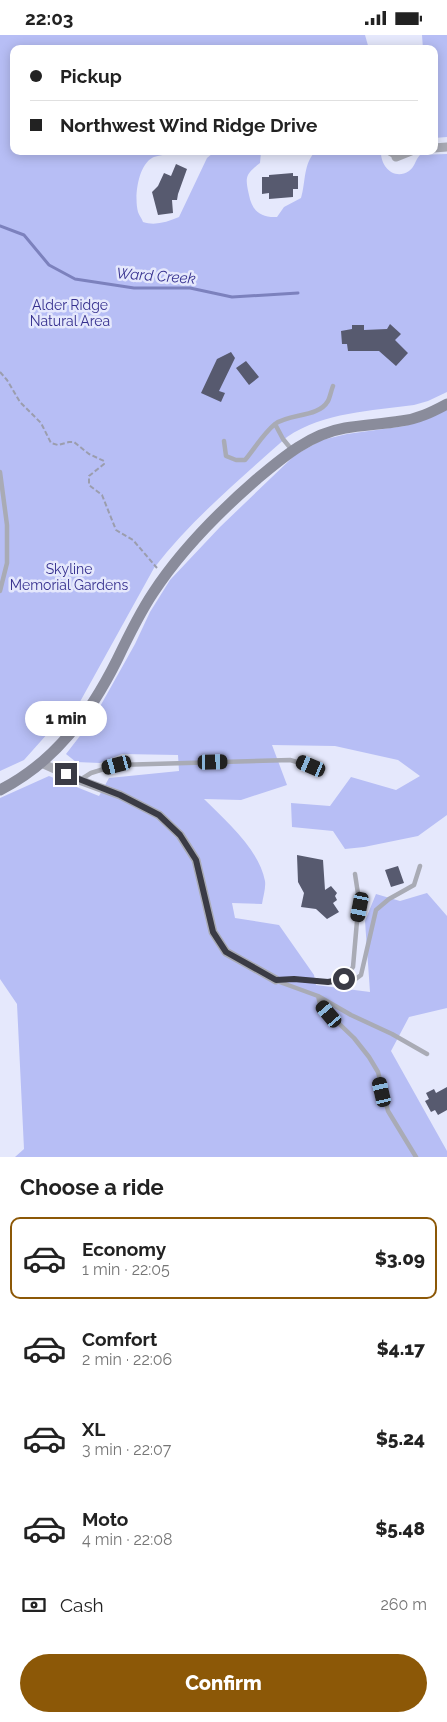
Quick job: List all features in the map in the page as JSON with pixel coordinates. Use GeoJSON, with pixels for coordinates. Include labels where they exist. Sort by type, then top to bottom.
{"type":"FeatureCollection","features":[{"type":"Feature","properties":{"kind":"main road"},"geometry":{"type":"LineString","coordinates":[[0,790],[41,763],[70,734],[100,692],[143,608],[165,576],[186,549],[256,480],[292,450],[332,431],[402,421],[418,417],[447,404]]}},
{"type":"Feature","properties":{"kind":"street"},"geometry":{"type":"LineString","coordinates":[[396,157],[401,155]]}},
{"type":"Feature","properties":{"kind":"street"},"geometry":{"type":"LineString","coordinates":[[41,763],[120,795],[159,815],[180,835],[196,860],[213,932],[226,952],[276,980]]}},
{"type":"Feature","properties":{"kind":"lane"},"geometry":{"type":"LineString","coordinates":[[392,155],[396,157]]}},
{"type":"Feature","properties":{"kind":"lane"},"geometry":{"type":"LineString","coordinates":[[224,441],[226,456],[236,460],[245,460],[275,424],[318,409],[328,402],[333,386]]}},
{"type":"Feature","properties":{"kind":"lane"},"geometry":{"type":"LineString","coordinates":[[275,424],[283,439],[292,450]]}},
{"type":"Feature","properties":{"kind":"lane"},"geometry":{"type":"LineString","coordinates":[[0,472],[7,525],[7,563],[0,591]]}},
{"type":"Feature","properties":{"kind":"lane"},"geometry":{"type":"LineString","coordinates":[[79,780],[91,773],[117,765],[290,760],[311,766]]}},
{"type":"Feature","properties":{"kind":"lane"},"geometry":{"type":"LineString","coordinates":[[276,980],[294,979],[328,982],[344,979],[353,981],[360,975],[376,910],[389,899],[414,885],[420,866]]}},
{"type":"Feature","properties":{"kind":"lane"},"geometry":{"type":"LineString","coordinates":[[344,979],[353,967],[360,907],[355,874]]}},
{"type":"Feature","properties":{"kind":"lane"},"geometry":{"type":"LineString","coordinates":[[276,980],[283,985],[318,995],[351,1015],[392,1034],[427,1055]]}},
{"type":"Feature","properties":{"kind":"lane"},"geometry":{"type":"LineString","coordinates":[[318,995],[320,1004],[354,1038],[369,1057],[378,1072],[388,1111],[416,1157]]}},
{"type":"Feature","properties":{"kind":"path"},"geometry":{"type":"LineString","coordinates":[[0,372],[20,401],[41,423],[51,443],[58,445],[74,442],[88,454],[104,461],[104,464],[89,476],[89,485],[102,495],[116,529],[133,539],[165,576]]}},
{"type":"Feature","properties":{"kind":"green space"},"geometry":{"type":"Polygon","coordinates":[[[0,35],[365,35],[368,45],[10,45],[10,155],[164,155],[152,158],[147,162],[140,175],[137,190],[137,206],[143,222],[152,224],[166,222],[179,217],[207,158],[211,155],[261,155],[260,163],[252,170],[247,180],[250,201],[262,215],[277,217],[284,207],[301,198],[307,167],[313,155],[381,155],[385,167],[393,173],[403,174],[411,169],[420,155],[447,154],[447,392],[414,405],[332,417],[316,422],[287,437],[201,516],[154,568],[71,718],[62,730],[57,723],[24,760],[0,771],[0,35]]]}},
{"type":"Feature","properties":{"kind":"green space"},"geometry":{"type":"Polygon","coordinates":[[[422,35],[447,35],[447,137],[438,138],[438,45],[423,45],[422,35]]]}},
{"type":"Feature","properties":{"kind":"green space"},"geometry":{"type":"Polygon","coordinates":[[[447,409],[447,815],[418,836],[345,849],[333,831],[292,827],[291,803],[330,806],[351,777],[396,790],[420,776],[398,760],[335,746],[272,745],[287,785],[241,800],[204,799],[240,836],[262,869],[265,890],[262,904],[232,903],[235,918],[279,925],[314,975],[316,985],[370,992],[365,921],[376,894],[400,901],[427,893],[447,916],[447,1008],[409,1017],[391,1051],[447,1151],[447,1157],[15,1157],[24,1149],[17,1004],[0,979],[0,798],[49,776],[99,796],[109,778],[179,771],[178,755],[122,754],[100,763],[76,762],[66,754],[93,719],[135,644],[150,612],[170,580],[220,527],[295,455],[322,440],[347,434],[405,426],[432,417],[447,409]]]}},
{"type":"Feature","properties":{"kind":"building"},"geometry":{"type":"Polygon","coordinates":[[[176,164],[187,169],[177,200],[172,200],[173,213],[158,215],[152,192],[158,186],[164,173],[171,176],[176,164]]]}},
{"type":"Feature","properties":{"kind":"building"},"geometry":{"type":"Polygon","coordinates":[[[293,173],[293,176],[298,176],[298,189],[293,189],[293,197],[269,199],[269,193],[262,194],[262,177],[293,173]]]}},
{"type":"Feature","properties":{"kind":"building"},"geometry":{"type":"Polygon","coordinates":[[[390,324],[401,334],[395,340],[408,353],[396,366],[379,351],[348,351],[347,344],[342,344],[341,331],[352,329],[352,325],[364,325],[364,330],[387,329],[390,324]]]}},
{"type":"Feature","properties":{"kind":"building"},"geometry":{"type":"Polygon","coordinates":[[[231,352],[235,358],[219,391],[225,393],[221,402],[201,393],[217,359],[231,352]]]}},
{"type":"Feature","properties":{"kind":"building"},"geometry":{"type":"Polygon","coordinates":[[[246,361],[259,377],[249,385],[236,368],[246,361]]]}},
{"type":"Feature","properties":{"kind":"building"},"geometry":{"type":"Polygon","coordinates":[[[297,855],[323,860],[325,890],[331,886],[337,893],[335,896],[337,900],[333,903],[339,912],[327,919],[316,909],[301,907],[304,893],[298,882],[297,855]]]}},
{"type":"Feature","properties":{"kind":"building"},"geometry":{"type":"Polygon","coordinates":[[[398,866],[404,883],[391,887],[385,870],[398,866]]]}},
{"type":"Feature","properties":{"kind":"building"},"geometry":{"type":"Polygon","coordinates":[[[447,1087],[447,1110],[438,1115],[435,1110],[431,1112],[425,1101],[429,1099],[426,1093],[434,1089],[436,1093],[447,1087]]]}},
{"type":"Feature","properties":{"kind":"waterway","name":"Ward Creek"},"geometry":{"type":"LineString","coordinates":[[0,226],[24,235],[49,265],[75,279],[134,288],[190,288],[232,297],[298,293]]}},
{"type":"Feature","properties":{"kind":"route"},"geometry":{"type":"LineString","coordinates":[[66,774],[120,795],[159,815],[180,835],[196,860],[213,932],[226,952],[276,980],[294,979],[328,982],[344,979]]}},
{"type":"Feature","properties":{"kind":"park label","name":"Alder Ridge Natural Area"},"geometry":{"type":"Point","coordinates":[70,313]}},
{"type":"Feature","properties":{"kind":"park label","name":"Skyline Memorial Gardens"},"geometry":{"type":"Point","coordinates":[69,577]}}]}
